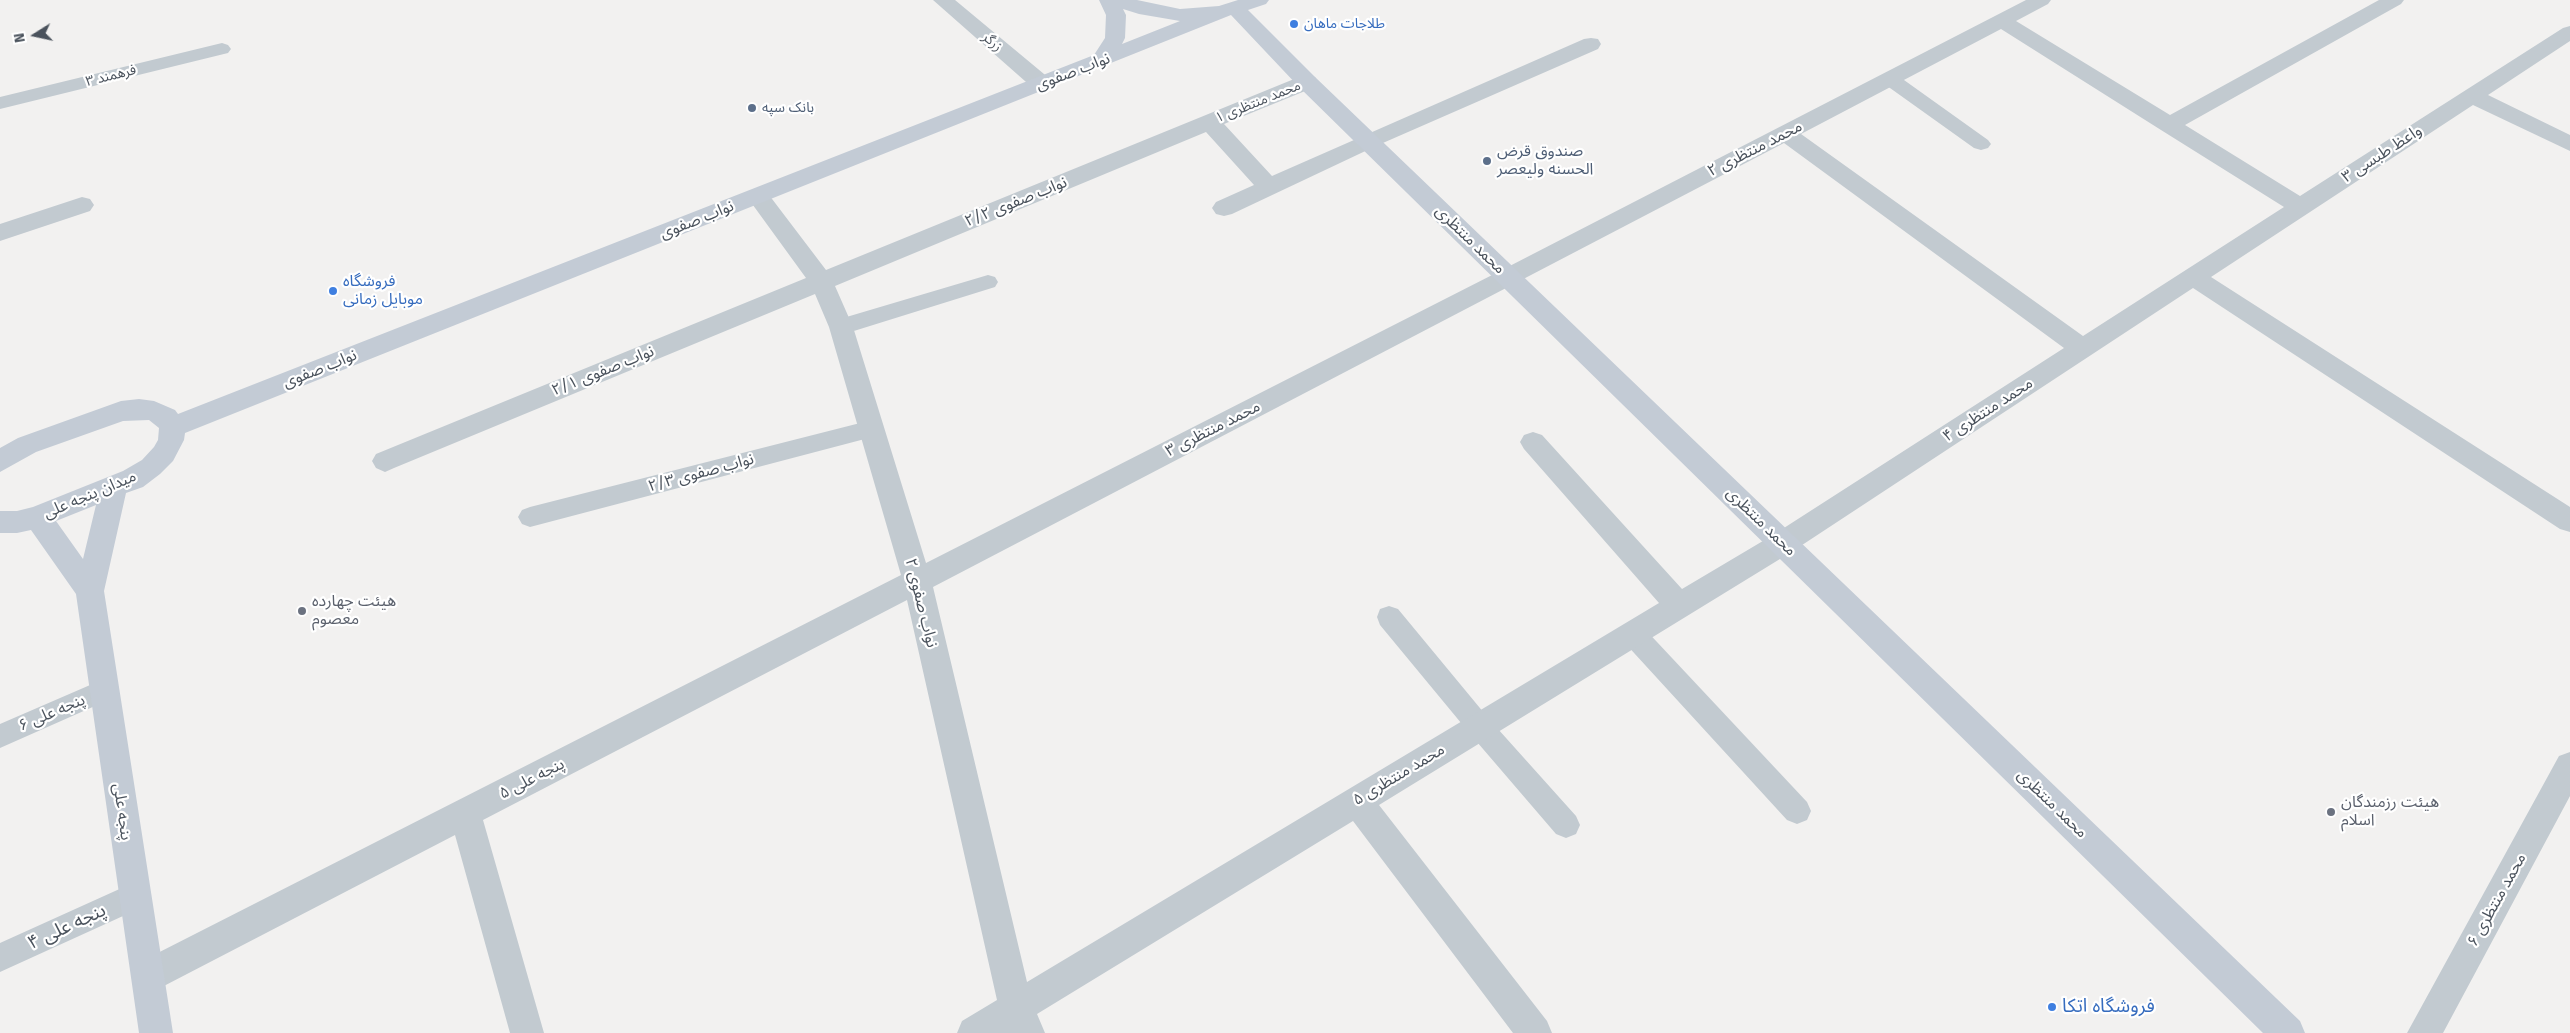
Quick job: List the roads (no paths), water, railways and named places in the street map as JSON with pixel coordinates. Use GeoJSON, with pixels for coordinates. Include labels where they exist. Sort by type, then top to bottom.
{"type":"FeatureCollection","features":[{"type":"Feature","properties":{"kind":"main road"},"geometry":{"type":"LineString","coordinates":[[1100,61],[1115,38],[1116,15],[1109,0]]}},
{"type":"Feature","properties":{"kind":"main road"},"geometry":{"type":"LineString","coordinates":[[1120,0],[1139,8],[1180,15],[1247,4]]}},
{"type":"Feature","properties":{"kind":"main road","name":"نواب صفوی"},"geometry":{"type":"LineString","coordinates":[[172,427],[1247,4]]}},
{"type":"Feature","properties":{"kind":"main road","name":"محمد منتظری"},"geometry":{"type":"LineString","coordinates":[[1247,4],[1307,82],[2288,1033]]}},
{"type":"Feature","properties":{"kind":"main road"},"geometry":{"type":"LineString","coordinates":[[0,462],[28,445],[120,411],[139,409],[154,411],[166,417],[172,427]]}},
{"type":"Feature","properties":{"kind":"main road","name":"میدان پنجه علی"},"geometry":{"type":"LineString","coordinates":[[0,522],[17,522],[37,517],[114,488],[151,468],[164,454],[171,440],[172,427]]}},
{"type":"Feature","properties":{"kind":"main road"},"geometry":{"type":"LineString","coordinates":[[0,433],[28,445]]}},
{"type":"Feature","properties":{"kind":"main road"},"geometry":{"type":"LineString","coordinates":[[90,591],[114,488]]}},
{"type":"Feature","properties":{"kind":"main road"},"geometry":{"type":"LineString","coordinates":[[37,517],[90,591]]}},
{"type":"Feature","properties":{"kind":"main road","name":"پنجه علی"},"geometry":{"type":"LineString","coordinates":[[90,591],[156,1033]]}},
{"type":"Feature","properties":{"kind":"street","name":"زرگر"},"geometry":{"type":"LineString","coordinates":[[943,0],[1042,84]]}},
{"type":"Feature","properties":{"kind":"street","name":"محمد منتظری ۲"},"geometry":{"type":"LineString","coordinates":[[1508,277],[2041,0]]}},
{"type":"Feature","properties":{"kind":"street"},"geometry":{"type":"LineString","coordinates":[[2169,125],[2394,0]]}},
{"type":"Feature","properties":{"kind":"street"},"geometry":{"type":"LineString","coordinates":[[2002,20],[2301,207]]}},
{"type":"Feature","properties":{"kind":"street","name":"واعظ طبسی ۳"},"geometry":{"type":"LineString","coordinates":[[2194,277],[2570,32]]}},
{"type":"Feature","properties":{"kind":"street"},"geometry":{"type":"LineString","coordinates":[[1224,208],[1368,141],[1592,44]]}},
{"type":"Feature","properties":{"kind":"street","name":"محمد منتظری ۱"},"geometry":{"type":"LineString","coordinates":[[1210,122],[1307,82]]}},
{"type":"Feature","properties":{"kind":"street"},"geometry":{"type":"LineString","coordinates":[[2472,96],[2570,144]]}},
{"type":"Feature","properties":{"kind":"street"},"geometry":{"type":"LineString","coordinates":[[1210,122],[1269,187]]}},
{"type":"Feature","properties":{"kind":"street","name":"نواب صفوی ۲/۲"},"geometry":{"type":"LineString","coordinates":[[822,282],[1210,122]]}},
{"type":"Feature","properties":{"kind":"street"},"geometry":{"type":"LineString","coordinates":[[1785,133],[2083,349]]}},
{"type":"Feature","properties":{"kind":"street","name":"نواب صفوی ۲"},"geometry":{"type":"LineString","coordinates":[[758,196],[822,282],[841,327],[917,581],[1022,1020]]}},
{"type":"Feature","properties":{"kind":"street"},"geometry":{"type":"LineString","coordinates":[[0,233],[82,205]]}},
{"type":"Feature","properties":{"kind":"street","name":"محمد منتظری ۳"},"geometry":{"type":"LineString","coordinates":[[917,581],[1508,277]]}},
{"type":"Feature","properties":{"kind":"street"},"geometry":{"type":"LineString","coordinates":[[2194,277],[2570,521]]}},
{"type":"Feature","properties":{"kind":"street","name":"محمد منتظری ۴"},"geometry":{"type":"LineString","coordinates":[[1783,544],[2194,277]]}},
{"type":"Feature","properties":{"kind":"street","name":"نواب صفوی ۲/۱"},"geometry":{"type":"LineString","coordinates":[[385,461],[822,282]]}},
{"type":"Feature","properties":{"kind":"street"},"geometry":{"type":"LineString","coordinates":[[1533,442],[1679,606]]}},
{"type":"Feature","properties":{"kind":"street","name":"محمد منتظری ۵"},"geometry":{"type":"LineString","coordinates":[[974,1033],[1022,1020],[1357,801],[1783,544]]}},
{"type":"Feature","properties":{"kind":"street","name":"پنجه علی ۵"},"geometry":{"type":"LineString","coordinates":[[148,976],[917,581]]}},
{"type":"Feature","properties":{"kind":"street","name":"محمد منتظری ۶"},"geometry":{"type":"LineString","coordinates":[[2424,1033],[2570,766]]}},
{"type":"Feature","properties":{"kind":"street"},"geometry":{"type":"LineString","coordinates":[[1357,801],[1535,1033]]}},
{"type":"Feature","properties":{"kind":"street"},"geometry":{"type":"LineString","coordinates":[[466,813],[527,1033]]}},
{"type":"Feature","properties":{"kind":"lane","name":"فرهمند ۳"},"geometry":{"type":"LineString","coordinates":[[0,103],[222,49]]}},
{"type":"Feature","properties":{"kind":"lane"},"geometry":{"type":"LineString","coordinates":[[1890,79],[1981,144]]}},
{"type":"Feature","properties":{"kind":"lane"},"geometry":{"type":"LineString","coordinates":[[841,327],[988,282]]}},
{"type":"Feature","properties":{"kind":"lane","name":"نواب صفوی ۲/۳"},"geometry":{"type":"LineString","coordinates":[[530,517],[872,429]]}},
{"type":"Feature","properties":{"kind":"lane"},"geometry":{"type":"LineString","coordinates":[[1389,617],[1480,727],[1566,825]]}},
{"type":"Feature","properties":{"kind":"lane"},"geometry":{"type":"LineString","coordinates":[[1633,634],[1797,811]]}},
{"type":"Feature","properties":{"kind":"lane","name":"پنجه علی ۶"},"geometry":{"type":"LineString","coordinates":[[0,736],[104,690]]}},
{"type":"Feature","properties":{"kind":"lane","name":"پنجه علی ۴"},"geometry":{"type":"LineString","coordinates":[[0,958],[135,896]]}},
{"type":"Feature","properties":{"kind":"place","name":"طلاجات ماهان"},"geometry":{"type":"Point","coordinates":[1294,24]}},
{"type":"Feature","properties":{"kind":"place","name":"بانک سپه"},"geometry":{"type":"Point","coordinates":[752,108]}},
{"type":"Feature","properties":{"kind":"place","name":"صندوق قرض الحسنه ولیعصر"},"geometry":{"type":"Point","coordinates":[1487,161]}},
{"type":"Feature","properties":{"kind":"place","name":"فروشگاه موبایل زمانی"},"geometry":{"type":"Point","coordinates":[333,291]}},
{"type":"Feature","properties":{"kind":"place","name":"هیئت چهارده معصوم"},"geometry":{"type":"Point","coordinates":[302,611]}},
{"type":"Feature","properties":{"kind":"place","name":"هیئت رزمندگان اسلام"},"geometry":{"type":"Point","coordinates":[2331,812]}},
{"type":"Feature","properties":{"kind":"place","name":"فروشگاه اتکا"},"geometry":{"type":"Point","coordinates":[2052,1007]}}]}
